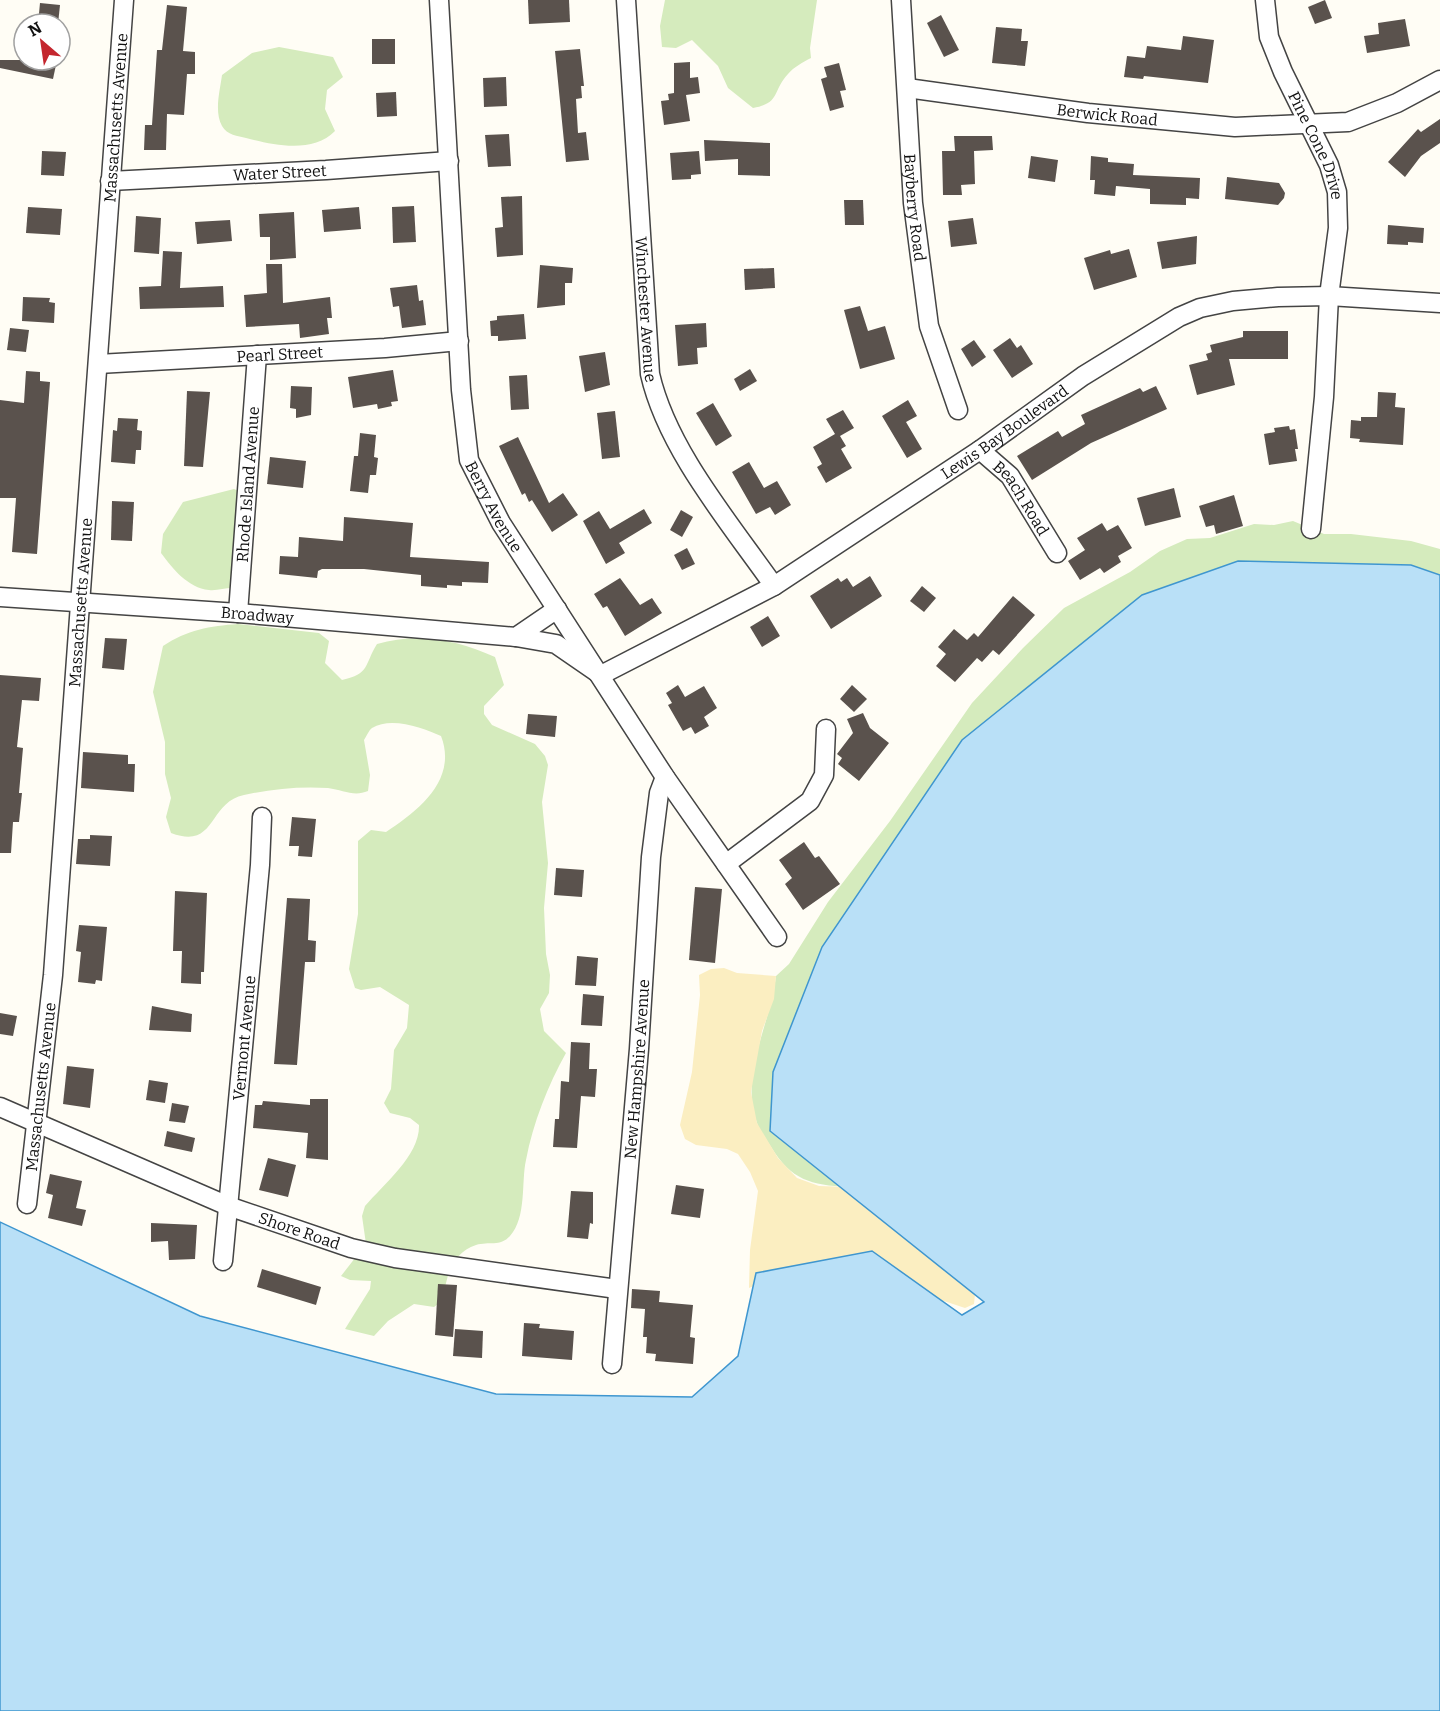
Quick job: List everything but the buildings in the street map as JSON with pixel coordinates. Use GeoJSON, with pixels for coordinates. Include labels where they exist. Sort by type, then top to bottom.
{"type":"FeatureCollection","features":[{"type":"Feature","properties":{"kind":"street","name":"Massachusetts Avenue"},"geometry":{"type":"LineString","coordinates":[[27,1204],[53,975],[124,0]]}},
{"type":"Feature","properties":{"kind":"street","name":"Berry Avenue"},"geometry":{"type":"LineString","coordinates":[[439,0],[465,441],[474,472],[501,523],[665,777],[777,937]]}},
{"type":"Feature","properties":{"kind":"street","name":"Winchester Avenue"},"geometry":{"type":"LineString","coordinates":[[626,0],[650,374],[657,404],[669,431],[774,586]]}},
{"type":"Feature","properties":{"kind":"street","name":"Bayberry Road"},"geometry":{"type":"LineString","coordinates":[[901,0],[914,203],[929,326],[958,410]]}},
{"type":"Feature","properties":{"kind":"street","name":"Pine Cone Drive"},"geometry":{"type":"LineString","coordinates":[[1265,0],[1269,37],[1283,72],[1329,165],[1337,192],[1338,228],[1329,296],[1324,397],[1311,528]]}},
{"type":"Feature","properties":{"kind":"street","name":"Berwick Road"},"geometry":{"type":"LineString","coordinates":[[907,88],[1088,113],[1235,128],[1309,122],[1348,122],[1397,103],[1440,80]]}},
{"type":"Feature","properties":{"kind":"street","name":"Water Street"},"geometry":{"type":"LineString","coordinates":[[110,181],[326,170],[448,160]]}},
{"type":"Feature","properties":{"kind":"street","name":"Lewis Bay Boulevard"},"geometry":{"type":"LineString","coordinates":[[601,675],[774,586],[980,450],[1083,376],[1179,317],[1200,308],[1233,301],[1329,296],[1440,303]]}},
{"type":"Feature","properties":{"kind":"street","name":"Pearl Street"},"geometry":{"type":"LineString","coordinates":[[98,364],[459,341]]}},
{"type":"Feature","properties":{"kind":"street","name":"Rhode Island Avenue"},"geometry":{"type":"LineString","coordinates":[[238,613],[257,355]]}},
{"type":"Feature","properties":{"kind":"street","name":"Beach Road"},"geometry":{"type":"LineString","coordinates":[[980,450],[1010,476],[1057,553]]}},
{"type":"Feature","properties":{"kind":"street","name":"Broadway"},"geometry":{"type":"LineString","coordinates":[[0,597],[238,613],[516,637],[556,645],[601,675]]}},
{"type":"Feature","properties":{"kind":"street"},"geometry":{"type":"LineString","coordinates":[[516,637],[557,609]]}},
{"type":"Feature","properties":{"kind":"street"},"geometry":{"type":"LineString","coordinates":[[726,864],[810,801],[824,775],[826,729]]}},
{"type":"Feature","properties":{"kind":"street","name":"New Hampshire Avenue"},"geometry":{"type":"LineString","coordinates":[[612,1364],[639,1049],[654,823],[665,777]]}},
{"type":"Feature","properties":{"kind":"street","name":"Vermont Avenue"},"geometry":{"type":"LineString","coordinates":[[223,1261],[260,865],[262,817]]}},
{"type":"Feature","properties":{"kind":"street","name":"Shore Road"},"geometry":{"type":"LineString","coordinates":[[0,1107],[228,1206],[323,1240],[395,1258],[617,1289]]}},
{"type":"Feature","properties":{"kind":"green space"},"geometry":{"type":"Polygon","coordinates":[[[665,0],[817,0],[810,48],[811,58],[788,74],[772,100],[753,108],[728,88],[718,66],[692,40],[676,48],[662,47],[660,26],[665,0]]]}},
{"type":"Feature","properties":{"kind":"green space"},"geometry":{"type":"Polygon","coordinates":[[[279,47],[333,57],[343,77],[327,90],[325,109],[335,131],[316,143],[292,146],[257,141],[233,135],[222,126],[218,107],[222,75],[252,53],[279,47]]]}},
{"type":"Feature","properties":{"kind":"green space"},"geometry":{"type":"Polygon","coordinates":[[[234,489],[241,492],[232,588],[212,590],[201,588],[181,576],[161,553],[163,534],[183,502],[234,489]]]}},
{"type":"Feature","properties":{"kind":"green space"},"geometry":{"type":"Polygon","coordinates":[[[1293,521],[1324,534],[1351,534],[1411,541],[1440,549],[1440,614],[848,1187],[823,1185],[794,1174],[786,1167],[762,1133],[752,1105],[754,1068],[776,976],[789,964],[828,902],[890,821],[972,703],[1064,608],[1130,572],[1160,551],[1187,539],[1210,538],[1254,524],[1274,525],[1293,521]]]}},
{"type":"Feature","properties":{"kind":"green space"},"geometry":{"type":"Polygon","coordinates":[[[238,624],[319,633],[329,641],[325,663],[342,680],[362,672],[377,644],[392,640],[422,638],[452,642],[495,657],[504,685],[484,706],[484,714],[492,725],[535,744],[545,756],[548,765],[542,802],[548,863],[544,908],[546,954],[550,975],[549,993],[540,1009],[544,1031],[566,1053],[547,1091],[529,1146],[519,1219],[506,1239],[498,1243],[476,1245],[455,1260],[448,1275],[443,1300],[434,1307],[414,1304],[388,1321],[374,1336],[345,1329],[370,1289],[371,1281],[350,1280],[341,1276],[366,1244],[362,1216],[365,1206],[407,1158],[418,1136],[419,1125],[410,1118],[390,1113],[384,1103],[391,1089],[394,1050],[407,1028],[409,1005],[380,987],[361,990],[355,988],[349,969],[358,914],[358,841],[371,830],[386,832],[422,804],[440,780],[445,752],[441,736],[434,733],[398,723],[380,725],[371,729],[364,740],[370,775],[368,791],[353,793],[307,787],[244,795],[223,807],[205,831],[186,837],[171,833],[166,817],[171,798],[165,774],[165,742],[153,692],[163,646],[181,636],[199,630],[238,624]]]}},
{"type":"Feature","properties":{"kind":"sand"},"geometry":{"type":"Polygon","coordinates":[[[724,968],[737,973],[776,976],[774,999],[762,1031],[751,1092],[757,1123],[778,1158],[797,1178],[819,1186],[848,1187],[975,1294],[974,1304],[965,1308],[944,1301],[770,1279],[749,1288],[750,1250],[758,1191],[750,1172],[738,1154],[727,1149],[696,1145],[685,1139],[680,1125],[692,1072],[700,995],[699,975],[711,969],[724,968]]]}},
{"type":"Feature","properties":{"kind":"water"},"geometry":{"type":"Polygon","coordinates":[[[1238,561],[1411,565],[1440,575],[1440,1711],[0,1711],[0,1222],[200,1316],[496,1394],[692,1397],[738,1356],[756,1273],[872,1251],[962,1315],[984,1302],[770,1131],[773,1072],[822,947],[962,740],[1142,595],[1238,561]]]}}]}
